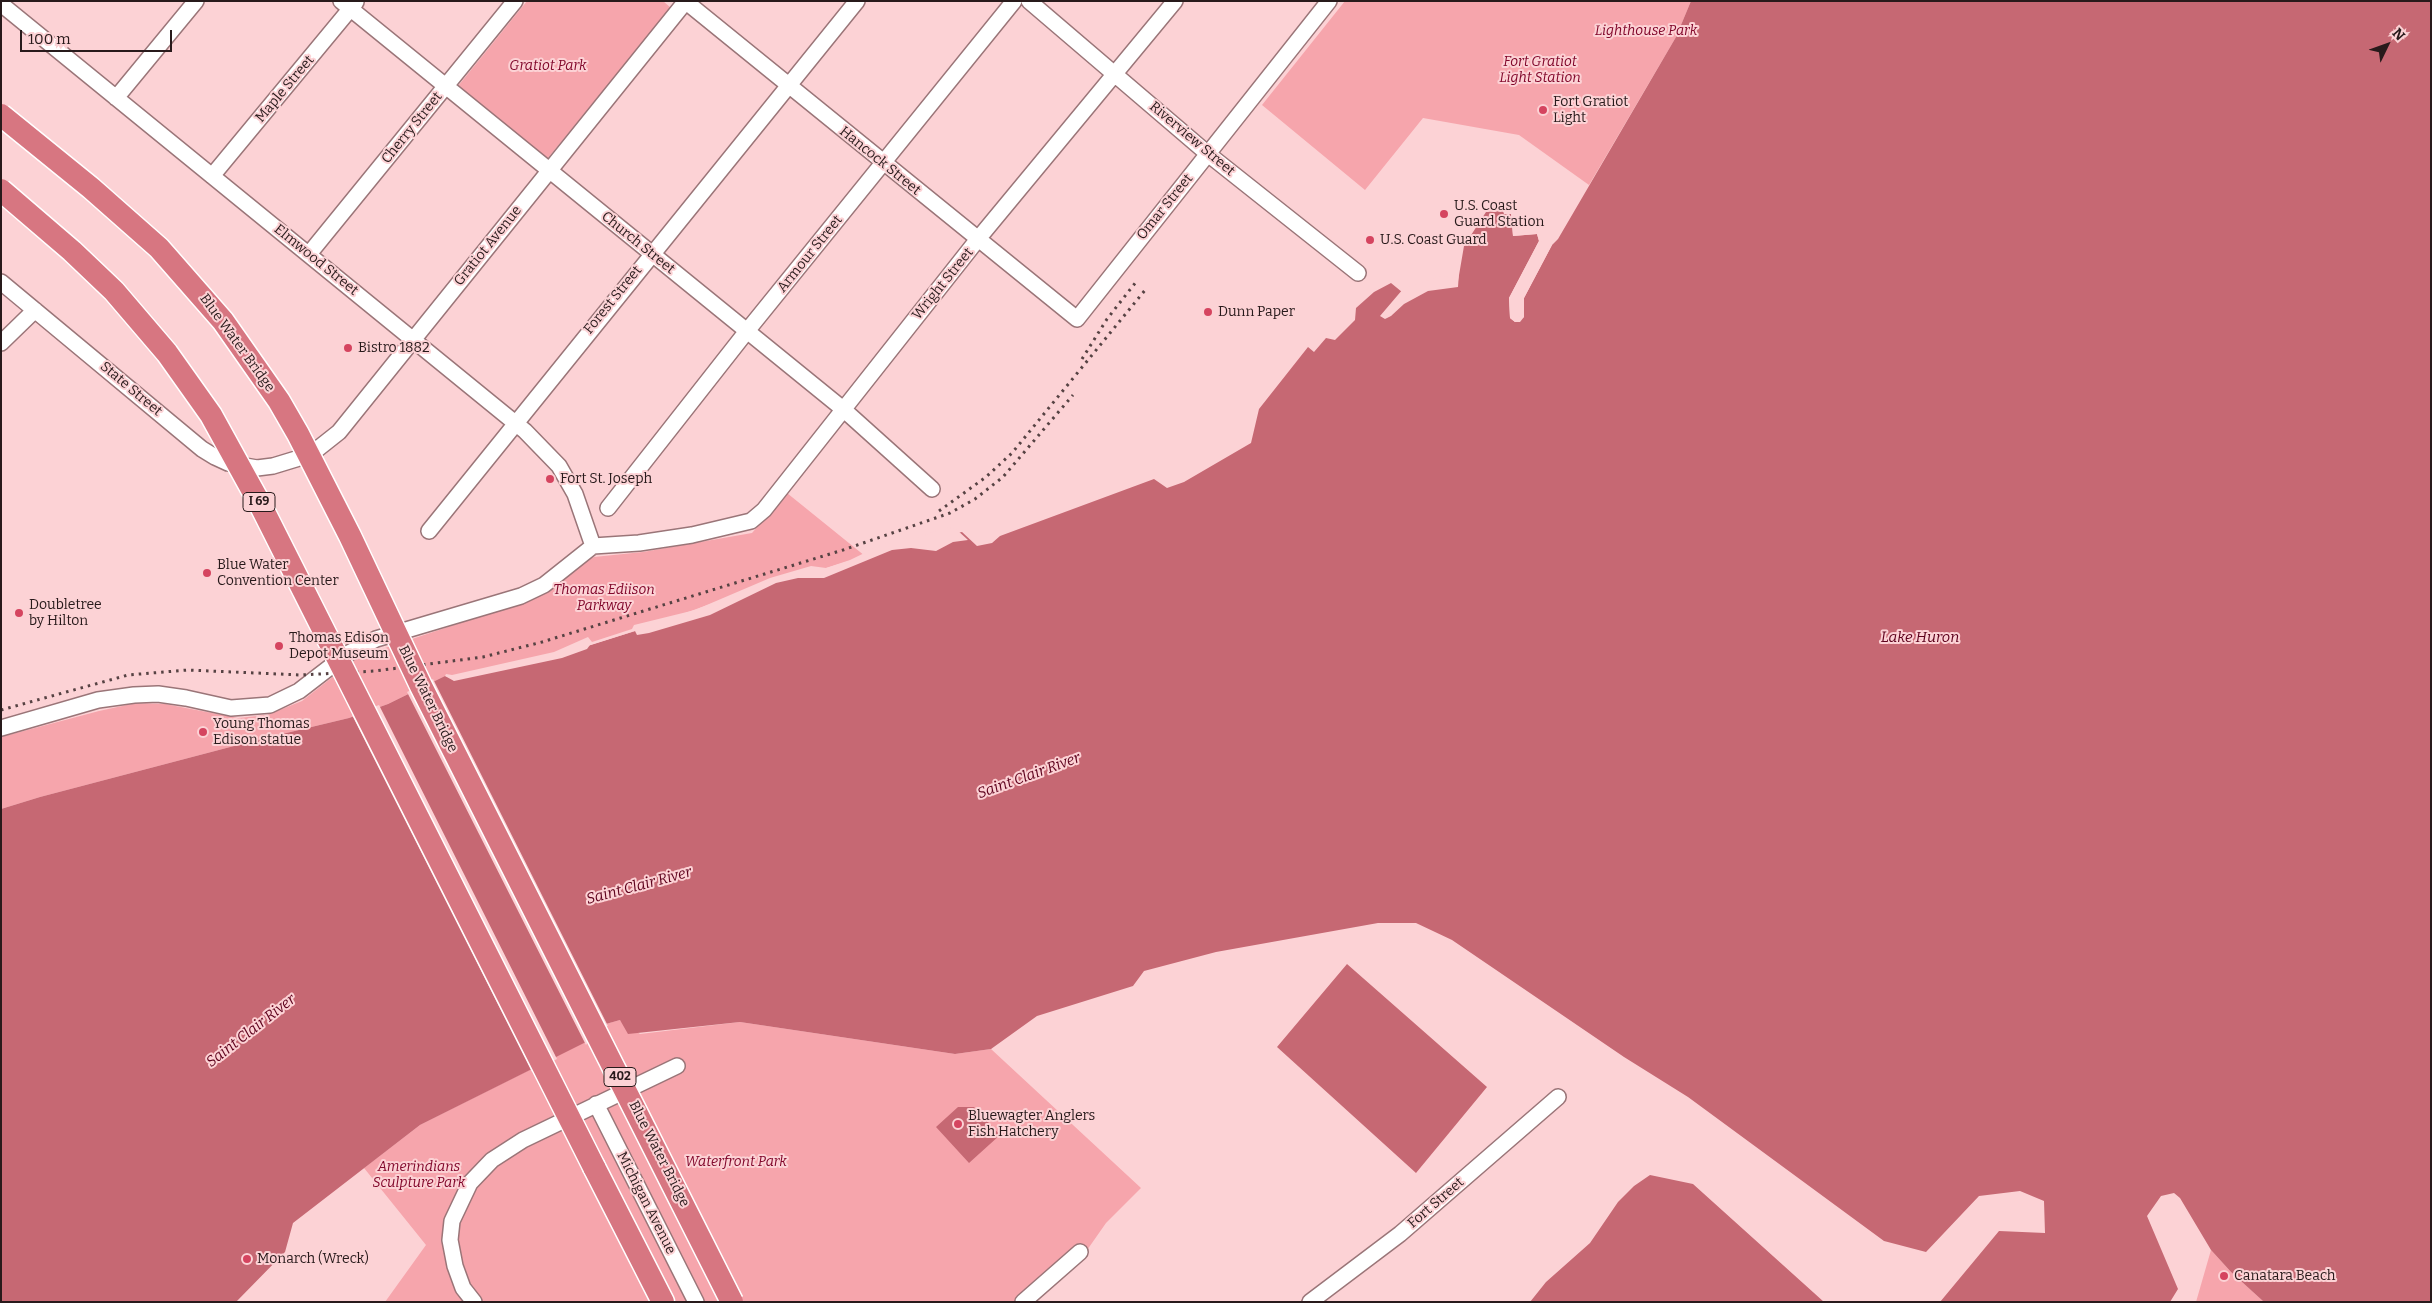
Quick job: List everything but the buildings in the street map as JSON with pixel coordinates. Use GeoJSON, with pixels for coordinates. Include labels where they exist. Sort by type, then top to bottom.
{"type":"FeatureCollection","features":[{"type":"Feature","properties":{"kind":"highway","name":"Blue Water Bridge"},"geometry":{"type":"LineString","coordinates":[[1,115],[91,188],[160,248],[213,308],[259,370],[298,434],[505,853],[644,1122],[732,1302]]}},
{"type":"Feature","properties":{"kind":"highway","name":"I 69"},"geometry":{"type":"LineString","coordinates":[[1,190],[72,251],[114,291],[167,353],[211,415],[260,504],[441,866],[663,1302]]}},
{"type":"Feature","properties":{"kind":"street"},"geometry":{"type":"LineString","coordinates":[[116,98],[196,1]]}},
{"type":"Feature","properties":{"kind":"street","name":"Cherry Street"},"geometry":{"type":"LineString","coordinates":[[308,254],[516,1]]}},
{"type":"Feature","properties":{"kind":"street","name":"Hancock Street"},"geometry":{"type":"LineString","coordinates":[[685,1],[883,164],[1077,319]]}},
{"type":"Feature","properties":{"kind":"street","name":"Gratiot Avenue"},"geometry":{"type":"LineString","coordinates":[[273,466],[315,451],[338,432],[685,1]]}},
{"type":"Feature","properties":{"kind":"street","name":"Forest Street"},"geometry":{"type":"LineString","coordinates":[[429,531],[856,1]]}},
{"type":"Feature","properties":{"kind":"street","name":"Armour Street"},"geometry":{"type":"LineString","coordinates":[[608,508],[747,331],[1014,1]]}},
{"type":"Feature","properties":{"kind":"street","name":"Riverview Street"},"geometry":{"type":"LineString","coordinates":[[1029,1],[1208,154],[1358,273]]}},
{"type":"Feature","properties":{"kind":"street","name":"Wright Street"},"geometry":{"type":"LineString","coordinates":[[593,546],[639,543],[692,535],[741,524],[751,521],[758,516],[978,239],[1116,74],[1174,1]]}},
{"type":"Feature","properties":{"kind":"street","name":"Omar Street"},"geometry":{"type":"LineString","coordinates":[[1077,319],[1329,1]]}},
{"type":"Feature","properties":{"kind":"street","name":"Elmwood Street"},"geometry":{"type":"LineString","coordinates":[[1,4],[514,424],[525,431],[559,466],[575,494],[593,546]]}},
{"type":"Feature","properties":{"kind":"street","name":"Church Street"},"geometry":{"type":"LineString","coordinates":[[350,4],[446,87],[843,409],[932,489]]}},
{"type":"Feature","properties":{"kind":"street","name":"Maple Street"},"geometry":{"type":"LineString","coordinates":[[212,176],[350,4]]}},
{"type":"Feature","properties":{"kind":"street","name":"State Street"},"geometry":{"type":"LineString","coordinates":[[1,282],[202,449],[228,463],[244,467],[273,466]]}},
{"type":"Feature","properties":{"kind":"street"},"geometry":{"type":"LineString","coordinates":[[1,343],[35,310]]}},
{"type":"Feature","properties":{"kind":"street"},"geometry":{"type":"LineString","coordinates":[[1,728],[98,700],[134,695],[158,694],[230,708],[254,708],[270,705],[300,691],[347,654],[376,639],[521,596],[544,585],[593,546]]}},
{"type":"Feature","properties":{"kind":"street"},"geometry":{"type":"LineString","coordinates":[[474,1302],[463,1288],[455,1266],[450,1240],[452,1221],[470,1183],[492,1160],[523,1140],[676,1066]]}},
{"type":"Feature","properties":{"kind":"street","name":"Fort Street"},"geometry":{"type":"LineString","coordinates":[[1310,1302],[1400,1234],[1558,1097]]}},
{"type":"Feature","properties":{"kind":"street","name":"Michigan Avenue"},"geometry":{"type":"LineString","coordinates":[[596,1104],[696,1302]]}},
{"type":"Feature","properties":{"kind":"street"},"geometry":{"type":"LineString","coordinates":[[1023,1302],[1080,1252]]}},
{"type":"Feature","properties":{"kind":"green space","name":"Gratiot Park"},"geometry":{"type":"Polygon","coordinates":[[[527,1],[663,1],[671,8],[543,164],[454,91],[527,1]]]}},
{"type":"Feature","properties":{"kind":"green space","name":"Fort Gratiot Light Station"},"geometry":{"type":"Polygon","coordinates":[[[1345,1],[1691,1],[1676,37],[1589,185],[1519,135],[1423,118],[1365,190],[1262,105],[1345,1]]]}},
{"type":"Feature","properties":{"kind":"green space","name":"Thomas Ediison Parkway"},"geometry":{"type":"Polygon","coordinates":[[[787,493],[865,556],[716,602],[635,631],[555,654],[452,678],[445,676],[388,704],[349,718],[253,741],[1,809],[1,737],[136,703],[165,704],[238,718],[267,715],[302,701],[358,657],[532,599],[550,590],[580,565],[594,557],[643,552],[752,533],[787,493]]]}},
{"type":"Feature","properties":{"kind":"green space","name":"Waterfront Park"},"geometry":{"type":"Polygon","coordinates":[[[620,1020],[640,1034],[740,1022],[955,1054],[991,1049],[1141,1188],[1106,1223],[1085,1253],[1029,1302],[385,1302],[426,1245],[364,1168],[420,1125],[537,1066],[580,1031],[620,1020]]]}},
{"type":"Feature","properties":{"kind":"green space","name":"Canatara Beach"},"geometry":{"type":"Polygon","coordinates":[[[2211,1250],[2231,1272],[2264,1302],[2196,1302],[2211,1250]]]}},
{"type":"Feature","properties":{"kind":"water","name":"Lake Huron"},"geometry":{"type":"Polygon","coordinates":[[[1691,1],[2431,1],[2431,1302],[2264,1302],[2231,1272],[2211,1250],[2180,1198],[2174,1193],[2161,1196],[2147,1216],[2178,1289],[2170,1302],[1940,1302],[1999,1231],[2045,1233],[2044,1201],[2020,1191],[1979,1196],[1926,1252],[1884,1241],[1688,1097],[1624,1057],[1452,940],[1416,923],[1378,923],[1216,952],[1144,971],[1133,986],[1037,1016],[991,1049],[955,1054],[740,1022],[628,1034],[620,1020],[581,1031],[586,1042],[420,1125],[293,1223],[285,1252],[236,1302],[1,1302],[1,809],[253,741],[349,718],[388,704],[445,676],[452,678],[591,645],[695,612],[771,580],[826,570],[916,542],[962,532],[977,546],[992,543],[1000,536],[1154,479],[1167,488],[1184,482],[1251,443],[1259,409],[1308,347],[1314,352],[1326,338],[1335,340],[1355,320],[1356,308],[1374,292],[1391,283],[1402,292],[1458,281],[1464,246],[1486,212],[1503,211],[1504,214],[1511,214],[1513,236],[1537,234],[1539,241],[1509,298],[1510,318],[1515,322],[1524,317],[1524,298],[1552,245],[1558,239],[1676,37],[1691,1]]]}},
{"type":"Feature","properties":{"kind":"water"},"geometry":{"type":"Polygon","coordinates":[[[1347,964],[1487,1087],[1416,1173],[1277,1047],[1347,964]]]}},
{"type":"Feature","properties":{"kind":"water"},"geometry":{"type":"Polygon","coordinates":[[[958,1107],[974,1107],[1000,1135],[969,1163],[936,1127],[958,1107]]]}},
{"type":"Feature","properties":{"kind":"water"},"geometry":{"type":"Polygon","coordinates":[[[1650,1175],[1693,1184],[1824,1302],[1530,1302],[1546,1282],[1590,1243],[1618,1202],[1634,1186],[1650,1175]]]}},
{"type":"Feature","properties":{"kind":"pier"},"geometry":{"type":"Polygon","coordinates":[[[1511,211],[1513,213],[1515,233],[1538,232],[1542,241],[1512,299],[1512,317],[1515,319],[1522,316],[1521,297],[1551,242],[1552,245],[1524,298],[1524,317],[1520,322],[1515,322],[1510,318],[1509,298],[1539,241],[1537,234],[1513,236],[1511,211]]]}},
{"type":"Feature","properties":{"kind":"pier"},"geometry":{"type":"Polygon","coordinates":[[[1457,272],[1459,272],[1458,287],[1428,291],[1404,304],[1391,316],[1385,319],[1380,316],[1403,289],[1440,276],[1456,278],[1457,272]]]}},
{"type":"Feature","properties":{"kind":"pier"},"geometry":{"type":"Polygon","coordinates":[[[945,527],[956,529],[968,540],[953,542],[936,551],[911,548],[892,550],[824,578],[798,578],[776,583],[710,615],[649,633],[637,635],[635,631],[590,645],[587,649],[562,658],[454,681],[445,676],[446,674],[452,675],[554,652],[588,637],[592,642],[632,629],[634,625],[695,610],[770,578],[811,566],[826,568],[850,560],[883,544],[892,543],[904,538],[916,539],[945,527]]]}},
{"type":"Feature","properties":{"kind":"pier"},"geometry":{"type":"Polygon","coordinates":[[[433,679],[608,1026],[584,1033],[589,1041],[586,1045],[407,692],[433,679]]]}},
{"type":"Feature","properties":{"kind":"pier"},"geometry":{"type":"Polygon","coordinates":[[[379,705],[557,1059],[532,1072],[352,715],[379,705]]]}},
{"type":"Feature","properties":{"kind":"railway"},"geometry":{"type":"LineString","coordinates":[[1082,359],[1107,319],[1136,282]]}},
{"type":"Feature","properties":{"kind":"railway"},"geometry":{"type":"LineString","coordinates":[[939,511],[986,477],[1012,453],[1146,289]]}},
{"type":"Feature","properties":{"kind":"railway"},"geometry":{"type":"LineString","coordinates":[[1,710],[128,675],[188,670],[301,675],[375,671],[483,657],[542,642],[843,550],[950,513],[975,499],[1003,477],[1073,395]]}},
{"type":"Feature","properties":{"kind":"place","name":"Fort Gratiot Light"},"geometry":{"type":"Point","coordinates":[1543,110]}},
{"type":"Feature","properties":{"kind":"place","name":"U.S. Coast Guard Station"},"geometry":{"type":"Point","coordinates":[1444,214]}},
{"type":"Feature","properties":{"kind":"place","name":"U.S. Coast Guard"},"geometry":{"type":"Point","coordinates":[1370,240]}},
{"type":"Feature","properties":{"kind":"place","name":"Dunn Paper"},"geometry":{"type":"Point","coordinates":[1208,312]}},
{"type":"Feature","properties":{"kind":"place","name":"Bistro 1882"},"geometry":{"type":"Point","coordinates":[348,348]}},
{"type":"Feature","properties":{"kind":"place","name":"Fort St. Joseph"},"geometry":{"type":"Point","coordinates":[550,479]}},
{"type":"Feature","properties":{"kind":"place","name":"Blue Water Convention Center"},"geometry":{"type":"Point","coordinates":[207,573]}},
{"type":"Feature","properties":{"kind":"place","name":"Doubletree by Hilton"},"geometry":{"type":"Point","coordinates":[19,613]}},
{"type":"Feature","properties":{"kind":"place","name":"Thomas Edison Depot Museum"},"geometry":{"type":"Point","coordinates":[279,646]}},
{"type":"Feature","properties":{"kind":"place","name":"Young Thomas Edison statue"},"geometry":{"type":"Point","coordinates":[203,732]}},
{"type":"Feature","properties":{"kind":"place","name":"Bluewagter Anglers Fish Hatchery"},"geometry":{"type":"Point","coordinates":[958,1124]}},
{"type":"Feature","properties":{"kind":"place","name":"Monarch (Wreck)"},"geometry":{"type":"Point","coordinates":[247,1259]}},
{"type":"Feature","properties":{"kind":"place","name":"Canatara Beach"},"geometry":{"type":"Point","coordinates":[2224,1276]}},
{"type":"Feature","properties":{"kind":"park label","name":"Lighthouse Park"},"geometry":{"type":"Point","coordinates":[1646,31]}},
{"type":"Feature","properties":{"kind":"park label","name":"Amerindians Sculpture Park"},"geometry":{"type":"Point","coordinates":[419,1176]}},
{"type":"Feature","properties":{"kind":"water label","name":"Saint Clair River"},"geometry":{"type":"Point","coordinates":[1029,776]}},
{"type":"Feature","properties":{"kind":"water label","name":"Saint Clair River"},"geometry":{"type":"Point","coordinates":[639,886]}},
{"type":"Feature","properties":{"kind":"water label","name":"Saint Clair River"},"geometry":{"type":"Point","coordinates":[251,1031]}}]}
